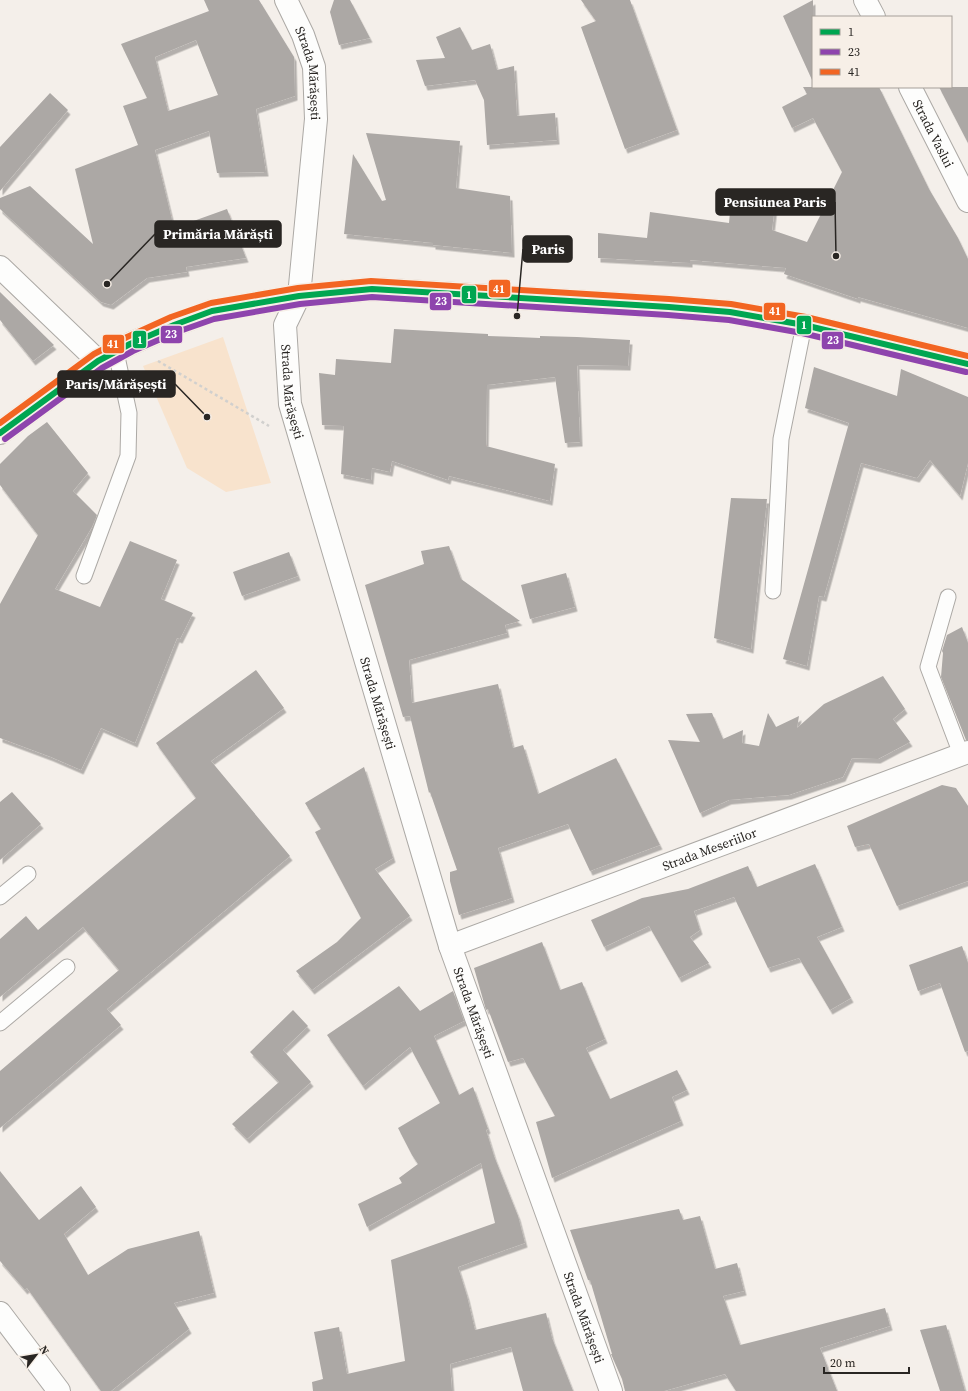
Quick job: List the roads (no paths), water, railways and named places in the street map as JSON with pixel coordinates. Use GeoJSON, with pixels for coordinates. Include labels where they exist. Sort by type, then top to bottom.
{"type":"FeatureCollection","features":[{"type":"Feature","properties":{"kind":"street","name":"Strada Mărășești"},"geometry":{"type":"LineString","coordinates":[[287,0],[304,35],[314,67],[316,119],[299,296],[285,325],[290,404],[450,946],[612,1391]]}},
{"type":"Feature","properties":{"kind":"street"},"geometry":{"type":"LineString","coordinates":[[865,0],[873,16]]}},
{"type":"Feature","properties":{"kind":"street","name":"Strada Vaslui"},"geometry":{"type":"LineString","coordinates":[[911,88],[968,201]]}},
{"type":"Feature","properties":{"kind":"street"},"geometry":{"type":"LineString","coordinates":[[0,267],[114,352]]}},
{"type":"Feature","properties":{"kind":"street"},"geometry":{"type":"LineString","coordinates":[[0,433],[114,352],[174,325],[212,312],[299,296],[372,289],[723,311],[804,325],[968,364]]}},
{"type":"Feature","properties":{"kind":"street","name":"Strada Meseriilor"},"geometry":{"type":"LineString","coordinates":[[450,946],[965,753]]}},
{"type":"Feature","properties":{"kind":"street"},"geometry":{"type":"LineString","coordinates":[[0,1313],[59,1391]]}},
{"type":"Feature","properties":{"kind":"lane"},"geometry":{"type":"LineString","coordinates":[[773,591],[781,439],[804,325]]}},
{"type":"Feature","properties":{"kind":"lane"},"geometry":{"type":"LineString","coordinates":[[84,576],[128,456],[129,413],[114,352]]}},
{"type":"Feature","properties":{"kind":"lane"},"geometry":{"type":"LineString","coordinates":[[948,596],[928,667],[965,753]]}},
{"type":"Feature","properties":{"kind":"lane"},"geometry":{"type":"LineString","coordinates":[[0,897],[28,874]]}},
{"type":"Feature","properties":{"kind":"lane"},"geometry":{"type":"LineString","coordinates":[[0,1023],[67,967]]}},
{"type":"Feature","properties":{"kind":"place","name":"Pensiunea Paris"},"geometry":{"type":"Point","coordinates":[836,256]}},
{"type":"Feature","properties":{"kind":"place","name":"Primăria Mărăști"},"geometry":{"type":"Point","coordinates":[107,284]}},
{"type":"Feature","properties":{"kind":"place","name":"Paris"},"geometry":{"type":"Point","coordinates":[517,316]}},
{"type":"Feature","properties":{"kind":"place","name":"Paris/Mărășești"},"geometry":{"type":"Point","coordinates":[207,417]}}]}
